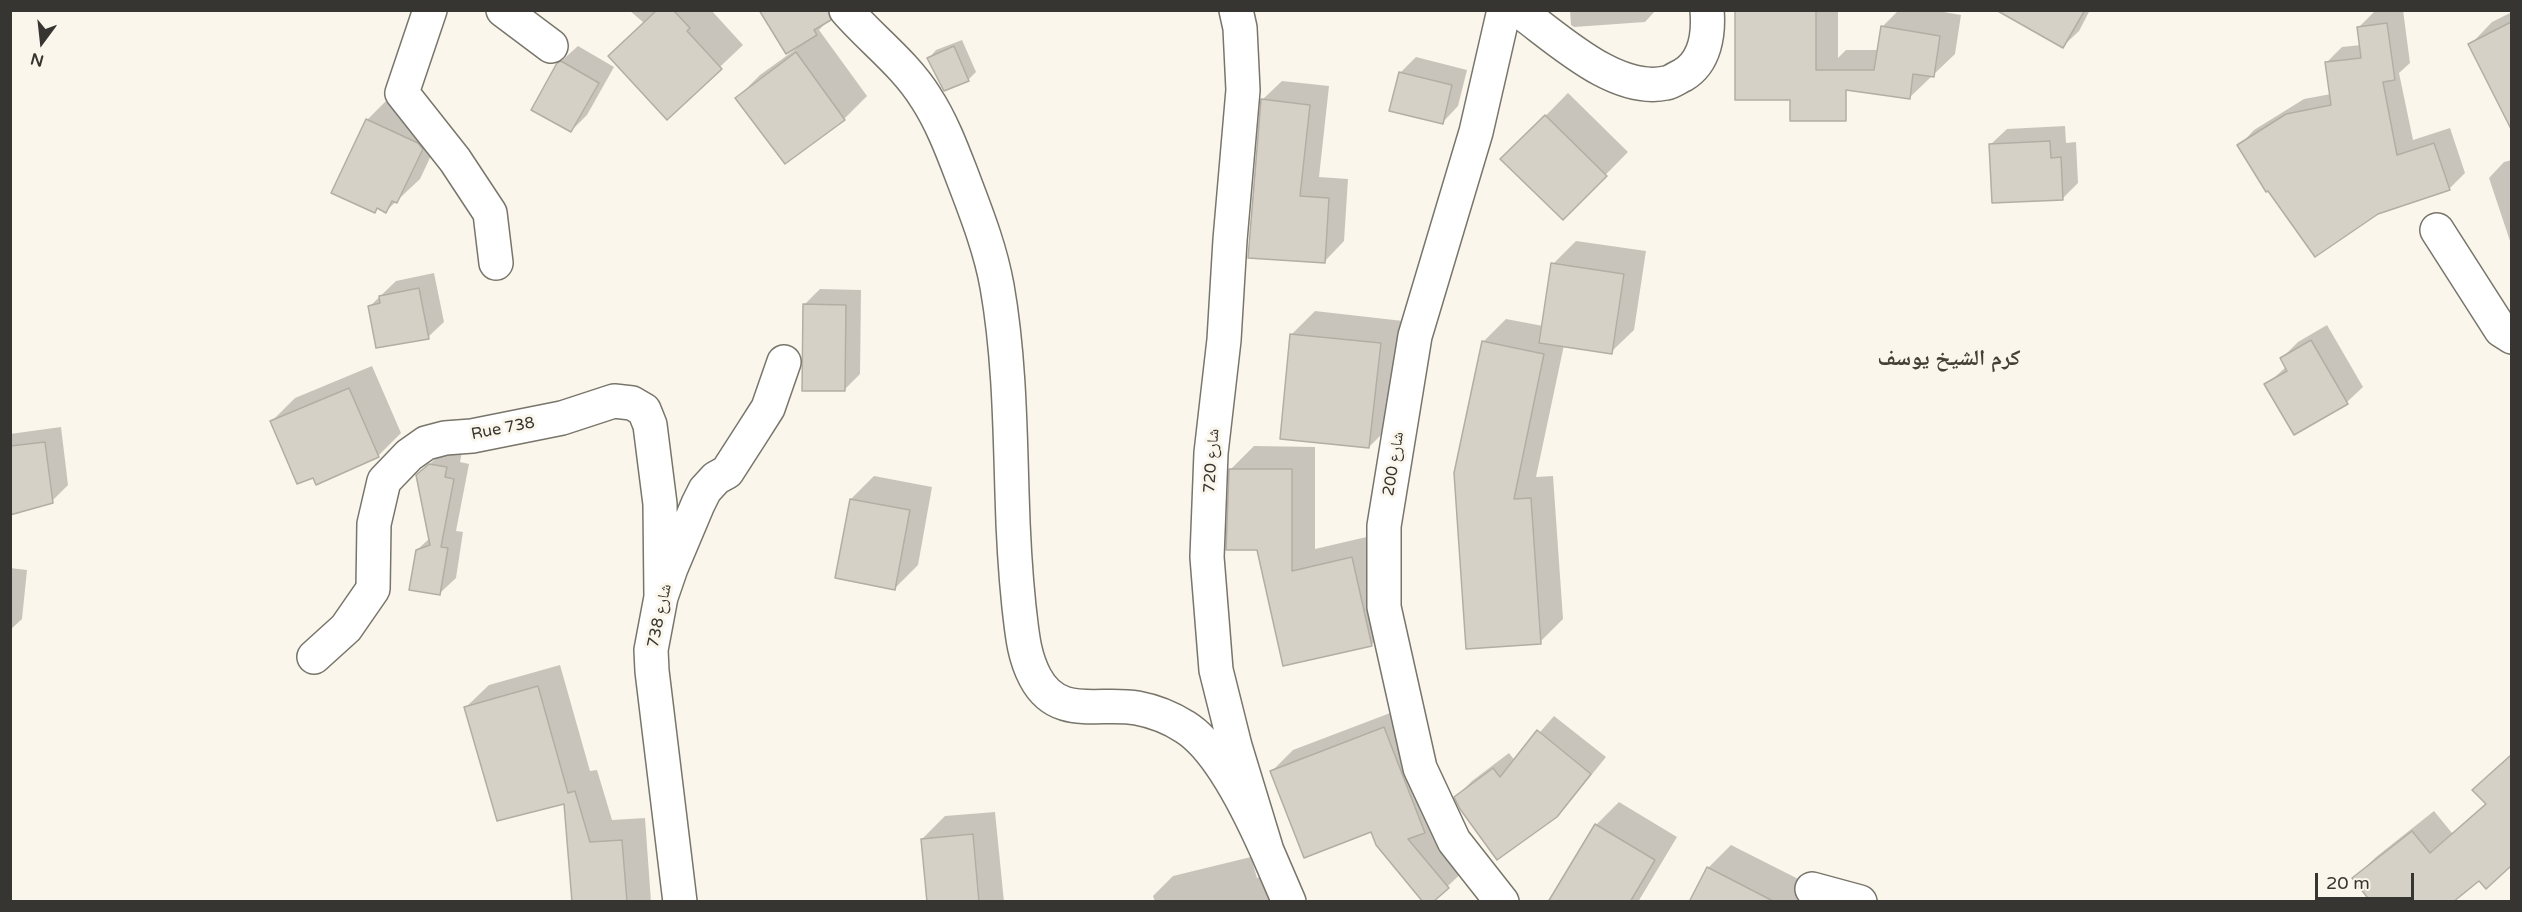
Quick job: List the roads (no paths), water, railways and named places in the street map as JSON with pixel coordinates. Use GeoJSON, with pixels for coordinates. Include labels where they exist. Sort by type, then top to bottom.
{"type":"FeatureCollection","features":[{"type":"Feature","properties":{"kind":"street"},"geometry":{"type":"LineString","coordinates":[[430,10],[402,93],[455,159],[490,213],[496,263]]}},
{"type":"Feature","properties":{"kind":"street"},"geometry":{"type":"LineString","coordinates":[[503,10],[551,46]]}},
{"type":"Feature","properties":{"kind":"street"},"geometry":{"type":"LineString","coordinates":[[846,10],[871,39],[901,65],[927,99],[944,131],[984,234],[997,285],[1003,330],[1010,430],[1014,564],[1024,652],[1036,679],[1047,694],[1060,702],[1081,708],[1135,708],[1159,714],[1187,728],[1216,758],[1248,810],[1267,851]]}},
{"type":"Feature","properties":{"kind":"street","name":"شارع 720"},"geometry":{"type":"LineString","coordinates":[[1236,10],[1240,28],[1243,90],[1224,339],[1211,453],[1207,557],[1216,670],[1235,746],[1267,851],[1288,902]]}},
{"type":"Feature","properties":{"kind":"street","name":"شارع 200"},"geometry":{"type":"LineString","coordinates":[[1502,902],[1454,841],[1420,768],[1384,607],[1384,526],[1415,336],[1476,132],[1504,10]]}},
{"type":"Feature","properties":{"kind":"street"},"geometry":{"type":"LineString","coordinates":[[1518,10],[1605,72],[1643,83],[1667,83],[1690,70],[1704,49],[1709,28],[1707,10]]}},
{"type":"Feature","properties":{"kind":"street"},"geometry":{"type":"LineString","coordinates":[[2437,230],[2501,330],[2511,337]]}},
{"type":"Feature","properties":{"kind":"street","name":"شارع 738"},"geometry":{"type":"LineString","coordinates":[[680,902],[651,650],[670,568],[705,490],[716,478],[727,472],[768,408],[784,362]]}},
{"type":"Feature","properties":{"kind":"street","name":"Rue 738"},"geometry":{"type":"LineString","coordinates":[[314,657],[346,628],[373,590],[374,524],[384,481],[409,455],[426,443],[562,418],[614,401],[632,403],[644,410],[650,425],[660,504],[662,597]]}},
{"type":"Feature","properties":{"kind":"street"},"geometry":{"type":"LineString","coordinates":[[1812,889],[1860,902]]}},
{"type":"Feature","properties":{"kind":"district","name":"كرم الشيخ يوسف"},"geometry":{"type":"Point","coordinates":[1949,359]}}]}
